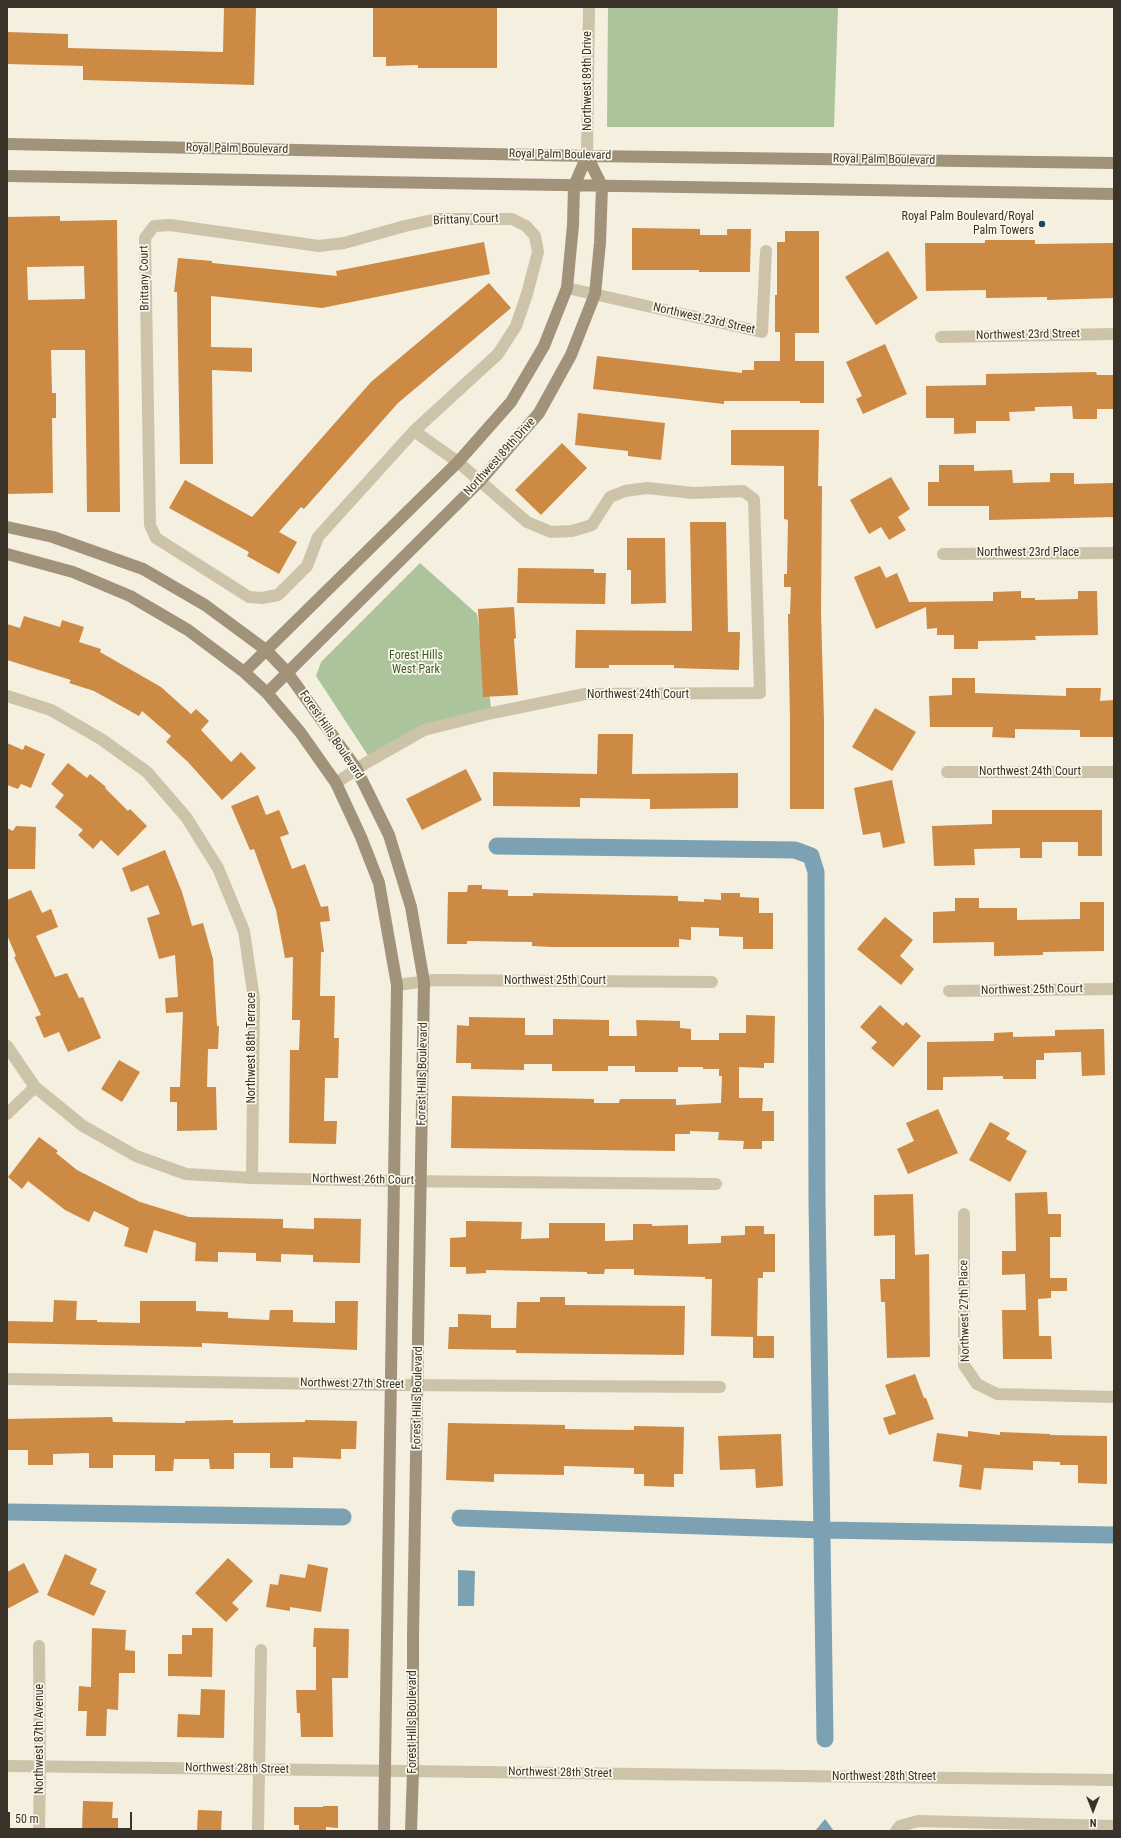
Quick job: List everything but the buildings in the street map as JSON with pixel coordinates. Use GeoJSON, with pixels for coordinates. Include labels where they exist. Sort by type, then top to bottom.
{"type":"FeatureCollection","features":[{"type":"Feature","properties":{"kind":"street","name":"Northwest 89th Drive"},"geometry":{"type":"LineString","coordinates":[[244,672],[458,462],[511,402],[544,346],[567,288],[573,225],[574,186],[587,156],[588,7]]}},
{"type":"Feature","properties":{"kind":"street","name":"Royal Palm Boulevard"},"geometry":{"type":"LineString","coordinates":[[7,144],[587,156],[1114,163]]}},
{"type":"Feature","properties":{"kind":"street","name":"Northwest 89th Drive"},"geometry":{"type":"LineString","coordinates":[[267,693],[480,481],[539,413],[571,355],[595,294],[600,244],[602,186],[587,156]]}},
{"type":"Feature","properties":{"kind":"street"},"geometry":{"type":"LineString","coordinates":[[7,176],[1114,194]]}},
{"type":"Feature","properties":{"kind":"street","name":"Brittany Court"},"geometry":{"type":"LineString","coordinates":[[437,219],[512,219],[526,226],[535,236],[538,252],[527,294],[516,326],[498,354],[414,431],[318,537],[307,566],[278,595],[262,598],[249,597],[156,538],[150,525],[144,238],[154,226],[170,225],[319,246],[344,243],[405,226],[437,219]]}},
{"type":"Feature","properties":{"kind":"street","name":"Northwest 23rd Street"},"geometry":{"type":"LineString","coordinates":[[567,288],[762,332],[766,251]]}},
{"type":"Feature","properties":{"kind":"street","name":"Northwest 23rd Street"},"geometry":{"type":"LineString","coordinates":[[941,336],[1114,334]]}},
{"type":"Feature","properties":{"kind":"street"},"geometry":{"type":"LineString","coordinates":[[414,431],[458,462],[480,481]]}},
{"type":"Feature","properties":{"kind":"street","name":"Northwest 24th Court"},"geometry":{"type":"LineString","coordinates":[[336,783],[356,768],[424,730],[492,713],[585,694],[760,693],[754,498],[743,491],[693,493],[647,488],[625,491],[610,497],[592,525],[572,531],[551,532],[527,522],[480,481]]}},
{"type":"Feature","properties":{"kind":"street","name":"Forest Hills Boulevard"},"geometry":{"type":"LineString","coordinates":[[7,527],[52,537],[143,569],[206,605],[266,650],[287,672],[356,768],[389,835],[410,907],[424,982],[414,1635],[414,1771],[411,1831]]}},
{"type":"Feature","properties":{"kind":"street","name":"Northwest 23rd Place"},"geometry":{"type":"LineString","coordinates":[[943,554],[1114,553]]}},
{"type":"Feature","properties":{"kind":"street","name":"Forest Hills Boulevard"},"geometry":{"type":"LineString","coordinates":[[7,554],[73,572],[130,596],[188,630],[244,672],[267,693],[300,732],[336,783],[361,836],[379,883],[397,985],[384,1831]]}},
{"type":"Feature","properties":{"kind":"street","name":"Northwest 88th Terrace"},"geometry":{"type":"LineString","coordinates":[[7,696],[51,710],[101,739],[146,772],[186,817],[218,868],[244,932],[254,998],[252,1178]]}},
{"type":"Feature","properties":{"kind":"street","name":"Northwest 24th Court"},"geometry":{"type":"LineString","coordinates":[[947,772],[1114,772]]}},
{"type":"Feature","properties":{"kind":"street","name":"Northwest 25th Court"},"geometry":{"type":"LineString","coordinates":[[397,985],[435,980],[712,982]]}},
{"type":"Feature","properties":{"kind":"street","name":"Northwest 25th Court"},"geometry":{"type":"LineString","coordinates":[[949,991],[1114,989]]}},
{"type":"Feature","properties":{"kind":"street","name":"Northwest 26th Court"},"geometry":{"type":"LineString","coordinates":[[7,1046],[35,1087],[83,1126],[136,1156],[186,1174],[252,1178],[716,1184]]}},
{"type":"Feature","properties":{"kind":"street"},"geometry":{"type":"LineString","coordinates":[[7,1114],[35,1087]]}},
{"type":"Feature","properties":{"kind":"street","name":"Northwest 27th Place"},"geometry":{"type":"LineString","coordinates":[[964,1214],[964,1365],[977,1384],[997,1394],[1114,1397]]}},
{"type":"Feature","properties":{"kind":"street","name":"Northwest 27th Street"},"geometry":{"type":"LineString","coordinates":[[7,1379],[391,1385],[720,1387]]}},
{"type":"Feature","properties":{"kind":"street","name":"Northwest 87th Avenue"},"geometry":{"type":"LineString","coordinates":[[39,1646],[39,1831]]}},
{"type":"Feature","properties":{"kind":"street"},"geometry":{"type":"LineString","coordinates":[[258,1831],[262,1650]]}},
{"type":"Feature","properties":{"kind":"street","name":"Northwest 28th Street"},"geometry":{"type":"LineString","coordinates":[[7,1766],[386,1772],[414,1771],[1114,1780]]}},
{"type":"Feature","properties":{"kind":"street"},"geometry":{"type":"LineString","coordinates":[[896,1831],[900,1826],[918,1821],[1114,1826]]}},
{"type":"Feature","properties":{"kind":"green space"},"geometry":{"type":"Polygon","coordinates":[[[608,7],[838,7],[834,127],[607,127],[608,7]]]}},
{"type":"Feature","properties":{"kind":"green space","name":"Forest Hills West Park"},"geometry":{"type":"Polygon","coordinates":[[[420,563],[477,614],[492,713],[424,730],[371,760],[316,676],[321,662],[420,563]]]}},
{"type":"Feature","properties":{"kind":"water"},"geometry":{"type":"Polygon","coordinates":[[[458,1570],[475,1571],[474,1606],[458,1606],[458,1570]]]}},
{"type":"Feature","properties":{"kind":"water"},"geometry":{"type":"Polygon","coordinates":[[[825,1819],[834,1831],[815,1831],[825,1819]]]}},
{"type":"Feature","properties":{"kind":"waterway"},"geometry":{"type":"LineString","coordinates":[[497,846],[795,850],[811,856],[816,872],[817,1201],[825,1739]]}},
{"type":"Feature","properties":{"kind":"waterway"},"geometry":{"type":"LineString","coordinates":[[7,1512],[343,1517]]}},
{"type":"Feature","properties":{"kind":"waterway"},"geometry":{"type":"LineString","coordinates":[[460,1518],[822,1530],[1114,1535]]}},
{"type":"Feature","properties":{"kind":"place","name":"Royal Palm Boulevard/Royal Palm Towers"},"geometry":{"type":"Point","coordinates":[1042,224]}}]}
